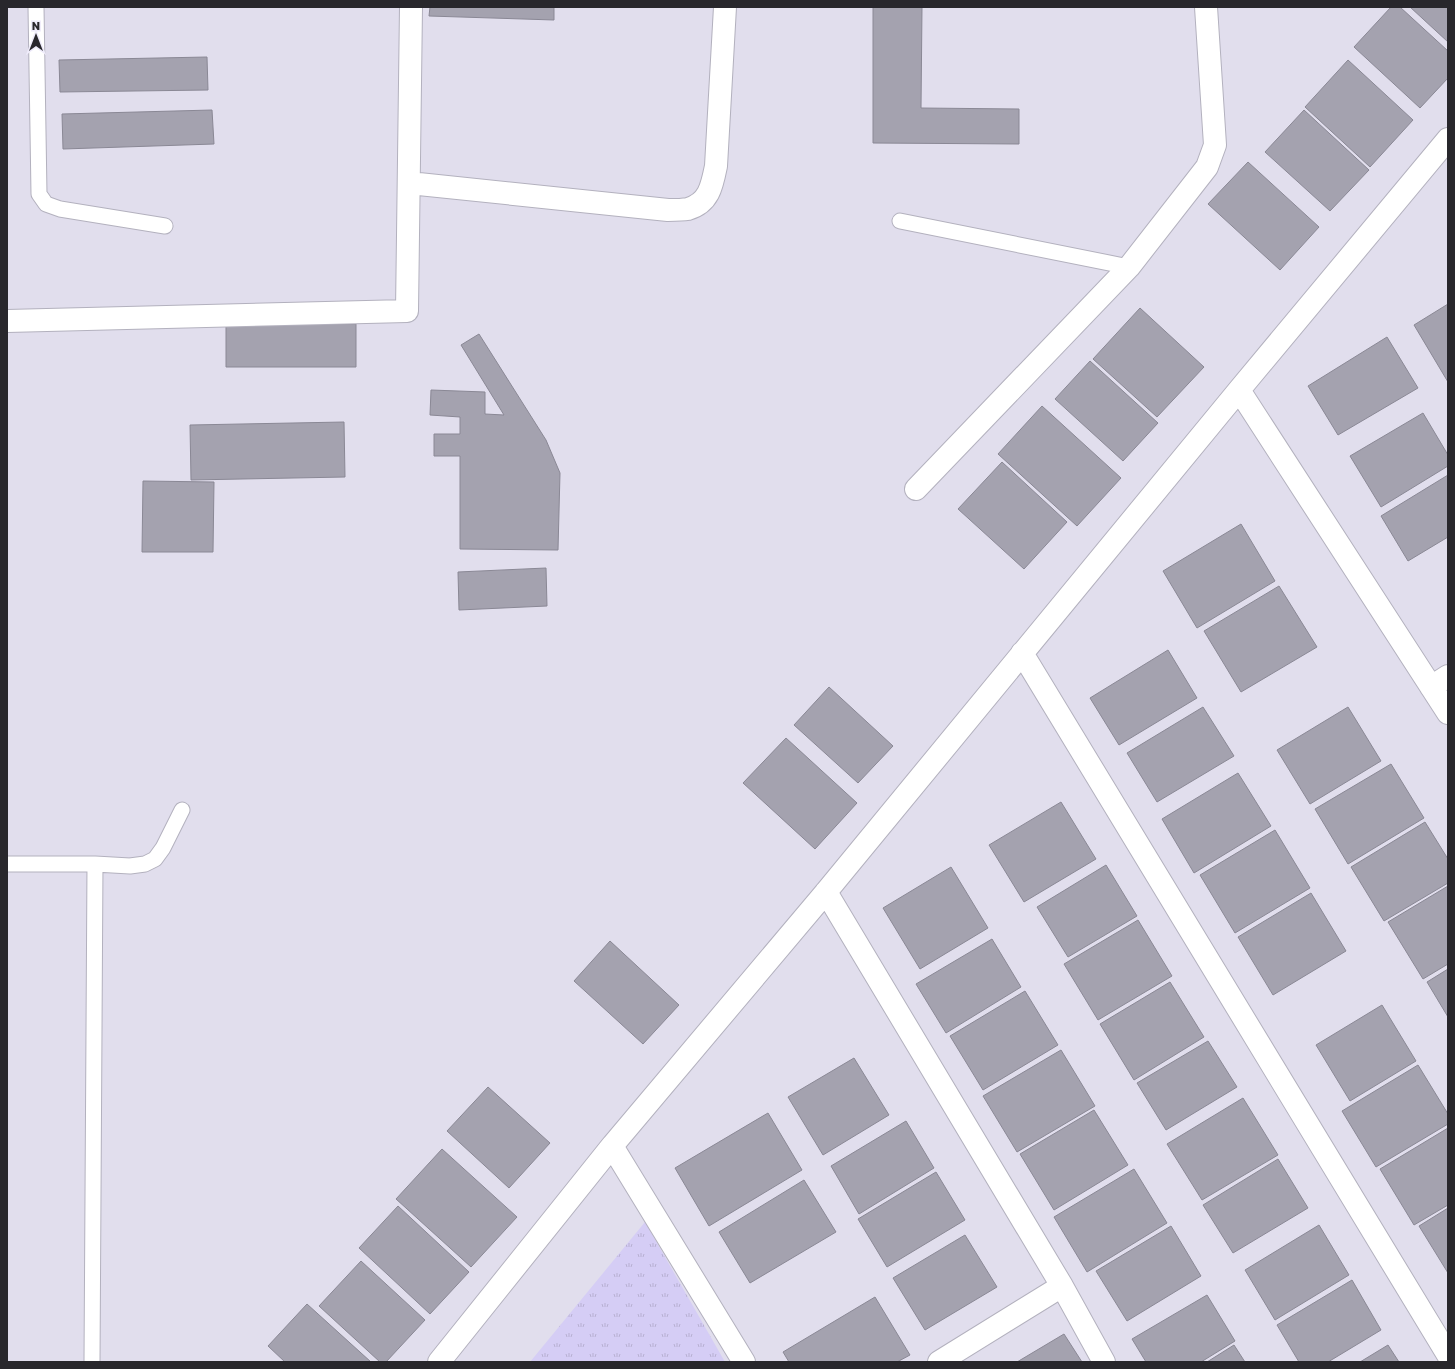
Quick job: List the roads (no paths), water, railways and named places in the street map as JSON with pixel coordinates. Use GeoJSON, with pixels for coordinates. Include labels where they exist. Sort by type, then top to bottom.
{"type":"FeatureCollection","features":[{"type":"Feature","properties":{"kind":"street"},"geometry":{"type":"LineString","coordinates":[[7,321],[407,311],[411,7]]}},
{"type":"Feature","properties":{"kind":"street"},"geometry":{"type":"LineString","coordinates":[[409,183],[668,210],[688,209],[702,202],[712,187],[716,166],[726,7]]}},
{"type":"Feature","properties":{"kind":"street"},"geometry":{"type":"LineString","coordinates":[[916,489],[1129,267],[1207,167],[1214,145],[1206,7]]}},
{"type":"Feature","properties":{"kind":"street"},"geometry":{"type":"LineString","coordinates":[[439,1362],[612,1146],[826,892],[1239,390],[1448,139]]}},
{"type":"Feature","properties":{"kind":"street"},"geometry":{"type":"LineString","coordinates":[[1239,390],[1440,682],[1448,713]]}},
{"type":"Feature","properties":{"kind":"street"},"geometry":{"type":"LineString","coordinates":[[1022,653],[1448,1355]]}},
{"type":"Feature","properties":{"kind":"street"},"geometry":{"type":"LineString","coordinates":[[826,892],[1062,1286],[1104,1362]]}},
{"type":"Feature","properties":{"kind":"street"},"geometry":{"type":"LineString","coordinates":[[612,1146],[744,1362]]}},
{"type":"Feature","properties":{"kind":"street"},"geometry":{"type":"LineString","coordinates":[[939,1362],[1062,1286]]}},
{"type":"Feature","properties":{"kind":"lane"},"geometry":{"type":"LineString","coordinates":[[36,7],[39,194],[46,204],[60,209],[165,226]]}},
{"type":"Feature","properties":{"kind":"lane"},"geometry":{"type":"LineString","coordinates":[[900,221],[1129,267]]}},
{"type":"Feature","properties":{"kind":"lane"},"geometry":{"type":"LineString","coordinates":[[7,864],[95,864],[130,866],[145,864],[155,859],[182,810]]}},
{"type":"Feature","properties":{"kind":"lane"},"geometry":{"type":"LineString","coordinates":[[92,1362],[95,864]]}}]}
